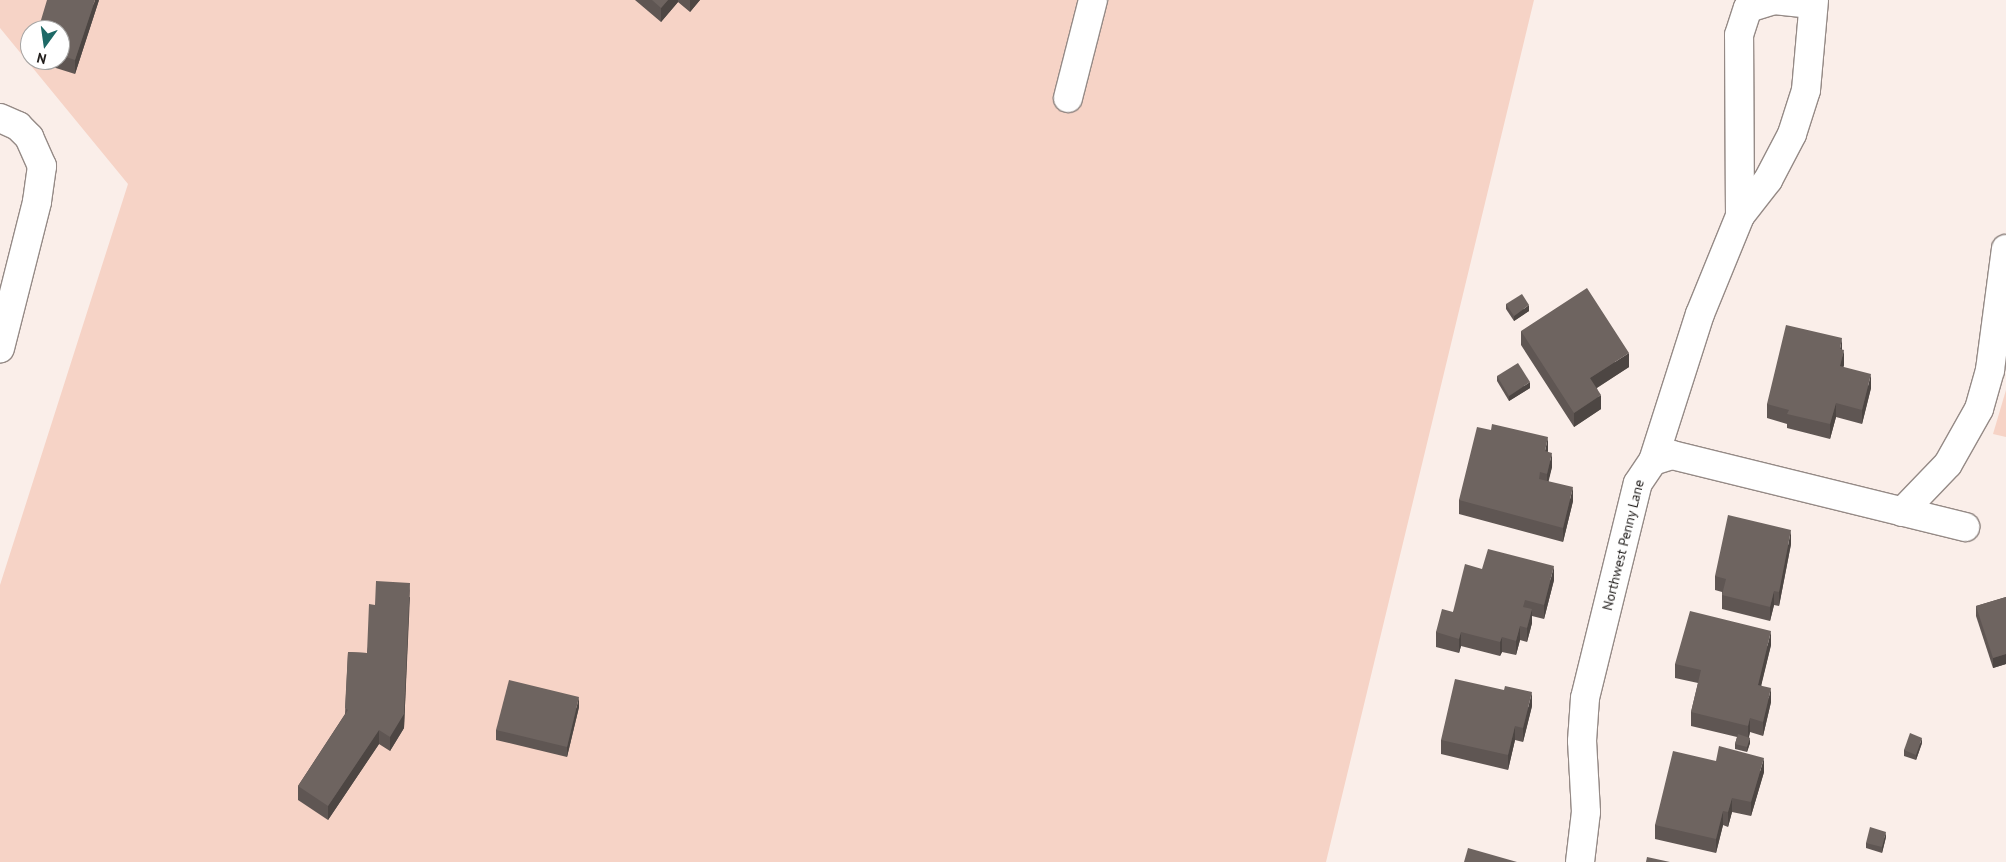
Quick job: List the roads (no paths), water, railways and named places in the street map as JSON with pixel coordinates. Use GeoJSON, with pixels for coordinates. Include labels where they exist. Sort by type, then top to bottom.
{"type":"FeatureCollection","features":[{"type":"Feature","properties":{"kind":"street"},"geometry":{"type":"LineString","coordinates":[[1068,98],[1093,0]]}},
{"type":"Feature","properties":{"kind":"street"},"geometry":{"type":"LineString","coordinates":[[1774,0],[1813,2],[1806,90],[1792,134],[1768,180],[1740,216],[1739,35],[1748,8],[1774,0]]}},
{"type":"Feature","properties":{"kind":"street"},"geometry":{"type":"LineString","coordinates":[[0,118],[18,126],[29,137],[42,166],[37,202],[0,348]]}},
{"type":"Feature","properties":{"kind":"street","name":"Northwest Penny Lane"},"geometry":{"type":"LineString","coordinates":[[1580,862],[1586,812],[1582,741],[1585,698],[1638,482],[1653,461],[1700,314],[1740,216]]}},
{"type":"Feature","properties":{"kind":"street"},"geometry":{"type":"LineString","coordinates":[[1902,512],[1948,464],[1979,409],[1990,370],[2006,249]]}},
{"type":"Feature","properties":{"kind":"street"},"geometry":{"type":"LineString","coordinates":[[1653,461],[1672,455],[1965,527]]}}]}
